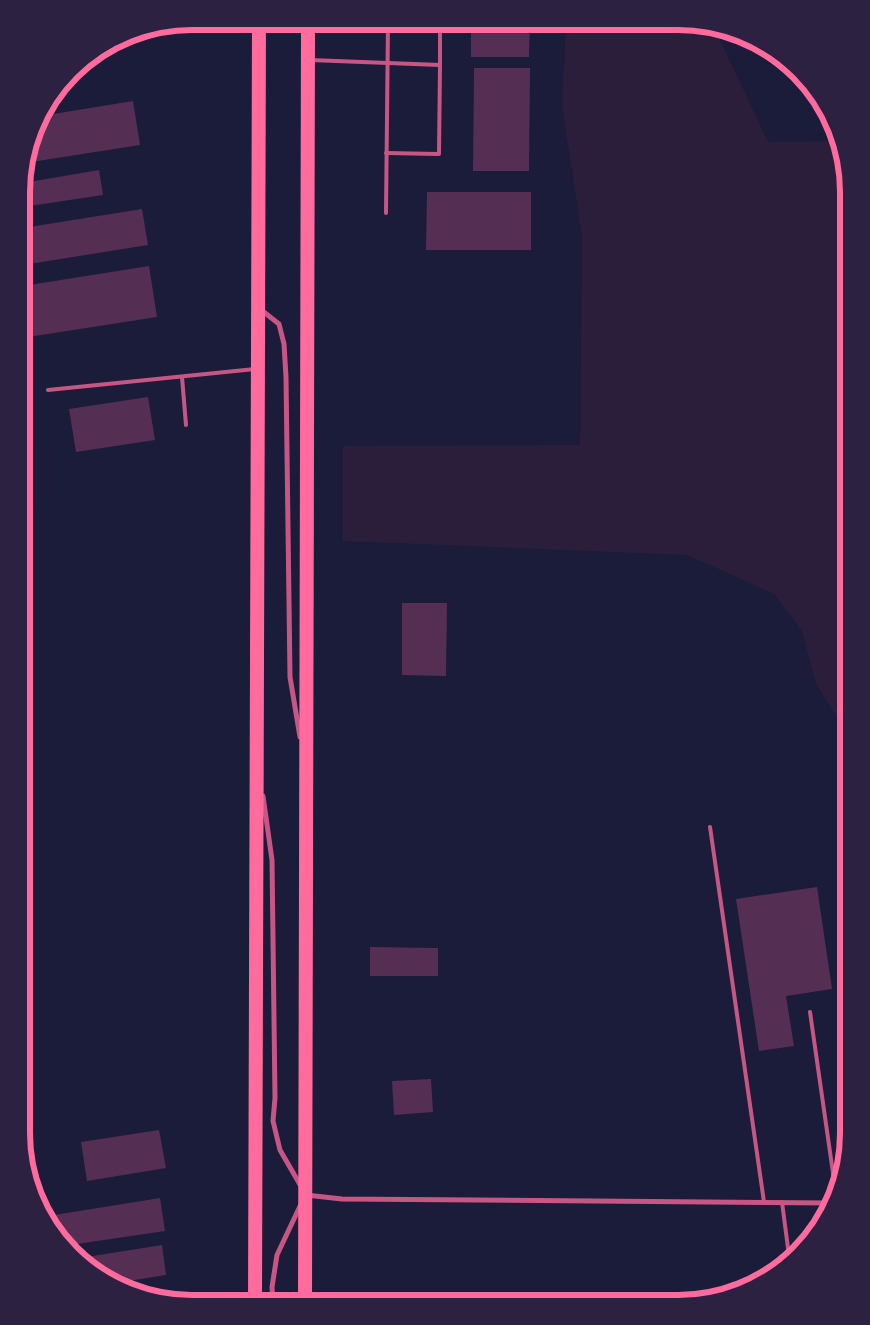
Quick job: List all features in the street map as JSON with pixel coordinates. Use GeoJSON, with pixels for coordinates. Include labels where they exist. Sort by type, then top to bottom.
{"type":"FeatureCollection","features":[{"type":"Feature","properties":{"kind":"highway"},"geometry":{"type":"LineString","coordinates":[[255,1295],[259,30]]}},
{"type":"Feature","properties":{"kind":"highway"},"geometry":{"type":"LineString","coordinates":[[305,1295],[308,30]]}},
{"type":"Feature","properties":{"kind":"street"},"geometry":{"type":"LineString","coordinates":[[258,307],[279,324],[284,344],[290,677],[306,770]]}},
{"type":"Feature","properties":{"kind":"street"},"geometry":{"type":"LineString","coordinates":[[256,753],[272,860],[275,1098],[273,1121],[280,1150],[306,1195]]}},
{"type":"Feature","properties":{"kind":"street"},"geometry":{"type":"LineString","coordinates":[[306,1195],[342,1199],[824,1203]]}},
{"type":"Feature","properties":{"kind":"street"},"geometry":{"type":"LineString","coordinates":[[272,1295],[277,1255],[306,1195]]}},
{"type":"Feature","properties":{"kind":"lane"},"geometry":{"type":"LineString","coordinates":[[386,214],[388,30]]}},
{"type":"Feature","properties":{"kind":"lane"},"geometry":{"type":"LineString","coordinates":[[386,153],[439,154],[440,30]]}},
{"type":"Feature","properties":{"kind":"lane"},"geometry":{"type":"LineString","coordinates":[[308,60],[440,65]]}},
{"type":"Feature","properties":{"kind":"lane"},"geometry":{"type":"LineString","coordinates":[[48,390],[258,369]]}},
{"type":"Feature","properties":{"kind":"lane"},"geometry":{"type":"LineString","coordinates":[[182,377],[186,425]]}},
{"type":"Feature","properties":{"kind":"lane"},"geometry":{"type":"LineString","coordinates":[[710,827],[764,1202]]}},
{"type":"Feature","properties":{"kind":"lane"},"geometry":{"type":"LineString","coordinates":[[810,1012],[834,1177]]}},
{"type":"Feature","properties":{"kind":"lane"},"geometry":{"type":"LineString","coordinates":[[782,1202],[788,1252]]}},
{"type":"Feature","properties":{"kind":"shaded area"},"geometry":{"type":"Polygon","coordinates":[[[566,30],[699,31],[718,36],[768,142],[831,141],[839,171],[840,192],[840,722],[816,684],[802,631],[774,594],[687,555],[343,541],[343,446],[580,445],[582,237],[562,106],[566,30]]]}},
{"type":"Feature","properties":{"kind":"building"},"geometry":{"type":"Polygon","coordinates":[[[471,30],[530,30],[529,57],[471,57],[471,30]]]}},
{"type":"Feature","properties":{"kind":"building"},"geometry":{"type":"Polygon","coordinates":[[[474,68],[530,68],[529,171],[473,171],[474,68]]]}},
{"type":"Feature","properties":{"kind":"building"},"geometry":{"type":"Polygon","coordinates":[[[133,101],[140,145],[33,162],[42,130],[50,115],[133,101]]]}},
{"type":"Feature","properties":{"kind":"building"},"geometry":{"type":"Polygon","coordinates":[[[99,170],[103,195],[30,206],[30,182],[99,170]]]}},
{"type":"Feature","properties":{"kind":"building"},"geometry":{"type":"Polygon","coordinates":[[[427,192],[531,192],[531,250],[426,250],[427,192]]]}},
{"type":"Feature","properties":{"kind":"building"},"geometry":{"type":"Polygon","coordinates":[[[142,209],[148,245],[30,264],[30,227],[142,209]]]}},
{"type":"Feature","properties":{"kind":"building"},"geometry":{"type":"Polygon","coordinates":[[[149,266],[157,317],[30,337],[30,285],[149,266]]]}},
{"type":"Feature","properties":{"kind":"building"},"geometry":{"type":"Polygon","coordinates":[[[148,397],[155,440],[76,452],[69,409],[148,397]]]}},
{"type":"Feature","properties":{"kind":"building"},"geometry":{"type":"Polygon","coordinates":[[[402,603],[447,603],[446,676],[402,675],[402,603]]]}},
{"type":"Feature","properties":{"kind":"building"},"geometry":{"type":"Polygon","coordinates":[[[817,887],[832,989],[786,996],[794,1046],[759,1051],[736,899],[817,887]]]}},
{"type":"Feature","properties":{"kind":"building"},"geometry":{"type":"Polygon","coordinates":[[[370,947],[438,948],[438,976],[370,976],[370,947]]]}},
{"type":"Feature","properties":{"kind":"building"},"geometry":{"type":"Polygon","coordinates":[[[431,1079],[433,1112],[394,1115],[392,1081],[431,1079]]]}},
{"type":"Feature","properties":{"kind":"building"},"geometry":{"type":"Polygon","coordinates":[[[159,1130],[166,1168],[87,1181],[81,1142],[159,1130]]]}},
{"type":"Feature","properties":{"kind":"building"},"geometry":{"type":"Polygon","coordinates":[[[160,1198],[165,1231],[74,1244],[63,1232],[53,1215],[160,1198]]]}},
{"type":"Feature","properties":{"kind":"building"},"geometry":{"type":"Polygon","coordinates":[[[162,1245],[166,1275],[127,1281],[87,1257],[162,1245]]]}}]}
